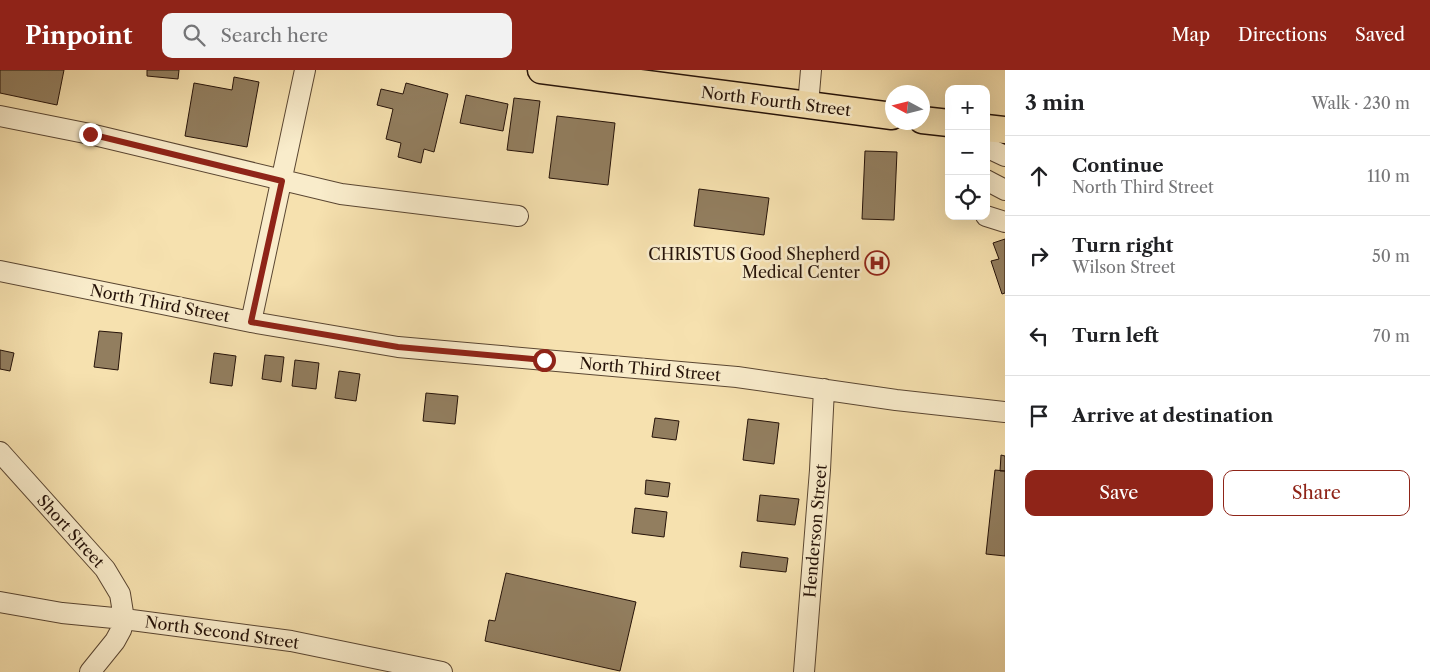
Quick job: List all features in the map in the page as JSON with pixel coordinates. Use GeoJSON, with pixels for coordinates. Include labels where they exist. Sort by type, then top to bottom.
{"type":"FeatureCollection","features":[{"type":"Feature","properties":{"kind":"main road","name":"North Fourth Street"},"geometry":{"type":"LineString","coordinates":[[541,70],[885,115]]}},
{"type":"Feature","properties":{"kind":"main road"},"geometry":{"type":"LineString","coordinates":[[930,121],[945,123]]}},
{"type":"Feature","properties":{"kind":"street"},"geometry":{"type":"LineString","coordinates":[[251,322],[305,70]]}},
{"type":"Feature","properties":{"kind":"street"},"geometry":{"type":"LineString","coordinates":[[808,105],[811,70]]}},
{"type":"Feature","properties":{"kind":"street"},"geometry":{"type":"LineString","coordinates":[[0,116],[90,134],[341,194],[518,216]]}},
{"type":"Feature","properties":{"kind":"street"},"geometry":{"type":"LineString","coordinates":[[990,135],[1005,156]]}},
{"type":"Feature","properties":{"kind":"street"},"geometry":{"type":"LineString","coordinates":[[990,182],[1005,190]]}},
{"type":"Feature","properties":{"kind":"street"},"geometry":{"type":"LineString","coordinates":[[990,217],[1005,222]]}},
{"type":"Feature","properties":{"kind":"street","name":"North Third Street"},"geometry":{"type":"LineString","coordinates":[[0,271],[251,322],[398,347],[737,377],[1005,412]]}},
{"type":"Feature","properties":{"kind":"street","name":"Henderson Street"},"geometry":{"type":"LineString","coordinates":[[804,672],[820,470],[824,389]]}},
{"type":"Feature","properties":{"kind":"street","name":"Short Street"},"geometry":{"type":"LineString","coordinates":[[0,452],[105,568],[120,594],[124,619]]}},
{"type":"Feature","properties":{"kind":"street","name":"North Second Street"},"geometry":{"type":"LineString","coordinates":[[0,602],[62,613],[124,619],[291,641],[442,672]]}},
{"type":"Feature","properties":{"kind":"street"},"geometry":{"type":"LineString","coordinates":[[90,672],[115,641],[124,619]]}},
{"type":"Feature","properties":{"kind":"building"},"geometry":{"type":"Polygon","coordinates":[[[0,70],[64,70],[57,105],[0,93],[0,70]]]}},
{"type":"Feature","properties":{"kind":"building"},"geometry":{"type":"Polygon","coordinates":[[[147,70],[179,70],[178,79],[147,76],[147,70]]]}},
{"type":"Feature","properties":{"kind":"building"},"geometry":{"type":"Polygon","coordinates":[[[234,77],[259,82],[247,147],[185,136],[194,83],[232,90],[234,77]]]}},
{"type":"Feature","properties":{"kind":"building"},"geometry":{"type":"Polygon","coordinates":[[[406,83],[448,94],[434,152],[424,149],[421,163],[398,157],[401,143],[386,139],[393,109],[377,105],[381,89],[403,94],[406,83]]]}},
{"type":"Feature","properties":{"kind":"building"},"geometry":{"type":"Polygon","coordinates":[[[466,95],[508,104],[503,131],[460,123],[466,95]]]}},
{"type":"Feature","properties":{"kind":"building"},"geometry":{"type":"Polygon","coordinates":[[[514,98],[540,101],[533,153],[507,150],[514,98]]]}},
{"type":"Feature","properties":{"kind":"building"},"geometry":{"type":"Polygon","coordinates":[[[557,116],[615,123],[608,185],[549,178],[557,116]]]}},
{"type":"Feature","properties":{"kind":"building"},"geometry":{"type":"Polygon","coordinates":[[[865,151],[897,152],[894,220],[862,219],[865,151]]]}},
{"type":"Feature","properties":{"kind":"building"},"geometry":{"type":"Polygon","coordinates":[[[699,189],[769,198],[764,235],[694,226],[699,189]]]}},
{"type":"Feature","properties":{"kind":"building"},"geometry":{"type":"Polygon","coordinates":[[[1005,239],[1005,293],[1002,294],[991,261],[999,259],[993,243],[1005,239]]]}},
{"type":"Feature","properties":{"kind":"building"},"geometry":{"type":"Polygon","coordinates":[[[99,331],[122,333],[118,370],[94,367],[99,331]]]}},
{"type":"Feature","properties":{"kind":"building"},"geometry":{"type":"Polygon","coordinates":[[[0,350],[14,353],[10,371],[0,369],[0,350]]]}},
{"type":"Feature","properties":{"kind":"building"},"geometry":{"type":"Polygon","coordinates":[[[214,353],[236,356],[232,386],[210,383],[214,353]]]}},
{"type":"Feature","properties":{"kind":"building"},"geometry":{"type":"Polygon","coordinates":[[[265,355],[284,357],[281,382],[262,379],[265,355]]]}},
{"type":"Feature","properties":{"kind":"building"},"geometry":{"type":"Polygon","coordinates":[[[295,360],[319,363],[316,389],[292,386],[295,360]]]}},
{"type":"Feature","properties":{"kind":"building"},"geometry":{"type":"Polygon","coordinates":[[[339,371],[360,374],[356,401],[335,398],[339,371]]]}},
{"type":"Feature","properties":{"kind":"building"},"geometry":{"type":"Polygon","coordinates":[[[426,393],[458,396],[455,424],[423,421],[426,393]]]}},
{"type":"Feature","properties":{"kind":"building"},"geometry":{"type":"Polygon","coordinates":[[[655,418],[679,421],[676,440],[652,437],[655,418]]]}},
{"type":"Feature","properties":{"kind":"building"},"geometry":{"type":"Polygon","coordinates":[[[748,419],[779,423],[774,464],[743,460],[748,419]]]}},
{"type":"Feature","properties":{"kind":"building"},"geometry":{"type":"Polygon","coordinates":[[[1001,455],[1005,456],[1005,471],[1000,471],[1001,455]]]}},
{"type":"Feature","properties":{"kind":"building"},"geometry":{"type":"Polygon","coordinates":[[[995,470],[1005,471],[1005,556],[986,554],[995,470]]]}},
{"type":"Feature","properties":{"kind":"building"},"geometry":{"type":"Polygon","coordinates":[[[646,480],[670,483],[668,497],[645,494],[646,480]]]}},
{"type":"Feature","properties":{"kind":"building"},"geometry":{"type":"Polygon","coordinates":[[[760,495],[799,499],[795,525],[757,521],[760,495]]]}},
{"type":"Feature","properties":{"kind":"building"},"geometry":{"type":"Polygon","coordinates":[[[635,508],[667,512],[664,537],[632,533],[635,508]]]}},
{"type":"Feature","properties":{"kind":"building"},"geometry":{"type":"Polygon","coordinates":[[[742,552],[788,558],[786,572],[740,567],[742,552]]]}},
{"type":"Feature","properties":{"kind":"building"},"geometry":{"type":"Polygon","coordinates":[[[506,573],[636,602],[620,671],[485,641],[489,620],[495,621],[506,573]]]}},
{"type":"Feature","properties":{"kind":"place","name":"CHRISTUS Good Shepherd Medical Center"},"geometry":{"type":"Point","coordinates":[877,263]}},
{"type":"Feature","properties":{"kind":"route"},"geometry":{"type":"LineString","coordinates":[[90,134],[282,181],[251,322],[398,347],[544,360]]}}]}
